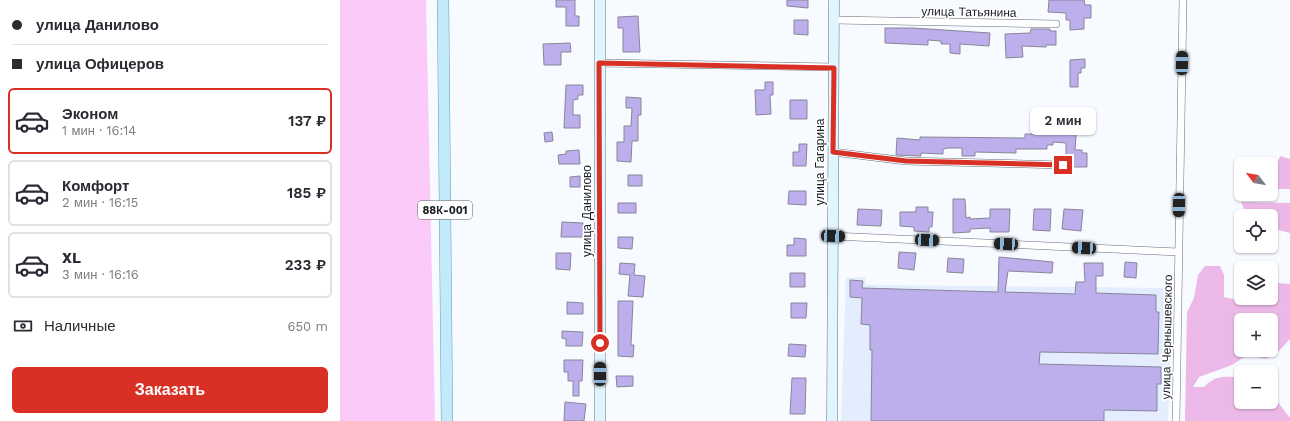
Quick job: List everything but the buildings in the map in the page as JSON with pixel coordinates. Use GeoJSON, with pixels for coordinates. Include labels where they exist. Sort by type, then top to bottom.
{"type":"FeatureCollection","features":[{"type":"Feature","properties":{"kind":"main road","name":"88К-001"},"geometry":{"type":"LineString","coordinates":[[443,0],[447,421]]}},
{"type":"Feature","properties":{"kind":"street","name":"улица Данилово"},"geometry":{"type":"LineString","coordinates":[[600,0],[600,421]]}},
{"type":"Feature","properties":{"kind":"street","name":"улица Гагарина"},"geometry":{"type":"LineString","coordinates":[[832,421],[834,0]]}},
{"type":"Feature","properties":{"kind":"street","name":"улица Чернышевского"},"geometry":{"type":"LineString","coordinates":[[1176,421],[1183,0]]}},
{"type":"Feature","properties":{"kind":"street","name":"улица Татьянина"},"geometry":{"type":"LineString","coordinates":[[834,20],[1056,24]]}},
{"type":"Feature","properties":{"kind":"street"},"geometry":{"type":"LineString","coordinates":[[599,63],[834,68]]}},
{"type":"Feature","properties":{"kind":"street"},"geometry":{"type":"LineString","coordinates":[[833,152],[906,161],[1063,165]]}},
{"type":"Feature","properties":{"kind":"street"},"geometry":{"type":"LineString","coordinates":[[833,236],[1178,252]]}},
{"type":"Feature","properties":{"kind":"shaded area"},"geometry":{"type":"Polygon","coordinates":[[[340,0],[426,0],[435,421],[340,421],[340,0]]]}},
{"type":"Feature","properties":{"kind":"shaded area"},"geometry":{"type":"Polygon","coordinates":[[[1280,156],[1290,159],[1290,189],[1278,189],[1278,161],[1280,156]]]}},
{"type":"Feature","properties":{"kind":"shaded area"},"geometry":{"type":"Polygon","coordinates":[[[1241,202],[1290,203],[1290,233],[1278,230],[1278,209],[1244,209],[1241,202]]]}},
{"type":"Feature","properties":{"kind":"shaded area"},"geometry":{"type":"Polygon","coordinates":[[[1205,266],[1220,266],[1224,275],[1224,297],[1234,299],[1234,305],[1278,305],[1278,283],[1290,284],[1290,339],[1279,351],[1278,313],[1234,313],[1234,357],[1244,357],[1232,365],[1199,377],[1193,387],[1204,387],[1216,378],[1234,377],[1234,409],[1278,409],[1278,402],[1290,418],[1290,421],[1185,421],[1187,312],[1194,298],[1198,275],[1205,266]]]}},
{"type":"Feature","properties":{"kind":"shaded area"},"geometry":{"type":"Polygon","coordinates":[[[865,277],[866,285],[1173,288],[1168,421],[841,421],[846,278],[865,277]]]}},
{"type":"Feature","properties":{"kind":"shaded area"},"geometry":{"type":"Polygon","coordinates":[[[1256,357],[1269,357],[1266,359],[1256,357]]]}},
{"type":"Feature","properties":{"kind":"route"},"geometry":{"type":"LineString","coordinates":[[600,343],[599,63],[834,68],[833,152],[906,161],[962,164],[1063,165]]}}]}
